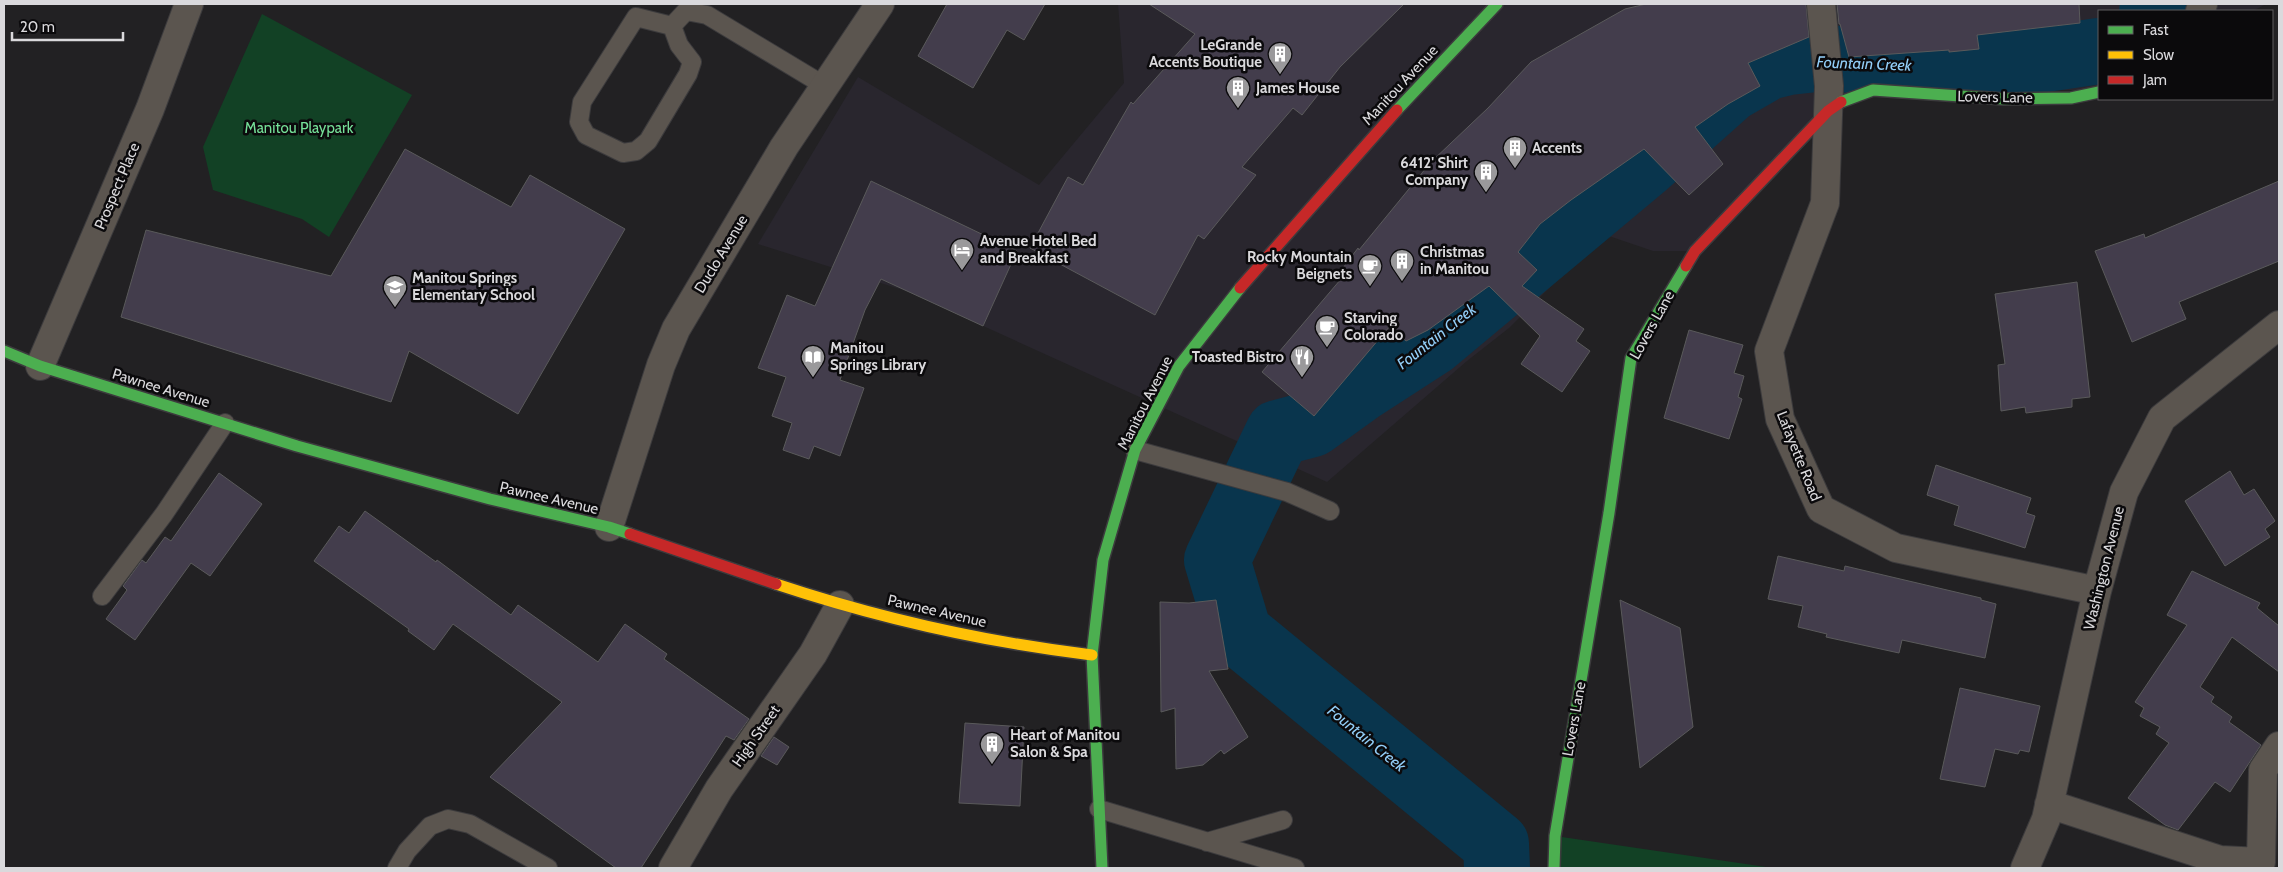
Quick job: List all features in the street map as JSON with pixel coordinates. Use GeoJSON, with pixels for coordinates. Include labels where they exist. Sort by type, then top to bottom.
{"type":"FeatureCollection","features":[{"type":"Feature","properties":{"kind":"street","name":"Prospect Place"},"geometry":{"type":"LineString","coordinates":[[40,366],[150,109],[189,4]]}},
{"type":"Feature","properties":{"kind":"street","name":"Duclo Avenue"},"geometry":{"type":"LineString","coordinates":[[609,527],[660,365],[676,329],[784,147],[880,4]]}},
{"type":"Feature","properties":{"kind":"street","name":"Manitou Avenue"},"geometry":{"type":"LineString","coordinates":[[1102,868],[1092,655],[1103,560],[1135,450],[1179,366],[1251,274],[1385,123],[1497,4]]}},
{"type":"Feature","properties":{"kind":"street","name":"Lafayette Road"},"geometry":{"type":"LineString","coordinates":[[1821,4],[1826,55],[1828,111],[1825,204],[1769,351],[1780,419],[1821,509],[1896,548],[2097,592]]}},
{"type":"Feature","properties":{"kind":"street","name":"Lovers Lane"},"geometry":{"type":"LineString","coordinates":[[1554,868],[1555,836],[1606,533],[1631,358],[1695,251],[1828,111],[1840,103],[1873,90],[1957,97],[2004,98],[2071,98],[2098,92]]}},
{"type":"Feature","properties":{"kind":"street","name":"Washington Avenue"},"geometry":{"type":"LineString","coordinates":[[2025,868],[2046,819],[2097,592],[2124,492],[2162,418],[2279,325]]}},
{"type":"Feature","properties":{"kind":"street","name":"Pawnee Avenue"},"geometry":{"type":"LineString","coordinates":[[4,351],[40,366],[298,446],[490,499],[609,527],[840,605],[1027,647],[1092,655]]}},
{"type":"Feature","properties":{"kind":"street","name":"High Street"},"geometry":{"type":"LineString","coordinates":[[672,868],[719,789],[813,654],[840,605]]}},
{"type":"Feature","properties":{"kind":"street"},"geometry":{"type":"LineString","coordinates":[[2049,804],[2220,860],[2262,865],[2263,770],[2279,746]]}},
{"type":"Feature","properties":{"kind":"lane"},"geometry":{"type":"LineString","coordinates":[[672,26],[686,10],[707,15],[825,86]]}},
{"type":"Feature","properties":{"kind":"lane"},"geometry":{"type":"LineString","coordinates":[[636,17],[672,26],[679,45],[692,62],[688,74],[648,141],[636,151],[622,153],[586,135],[579,122],[582,102],[636,17]]}},
{"type":"Feature","properties":{"kind":"lane"},"geometry":{"type":"LineString","coordinates":[[102,596],[164,514],[225,424]]}},
{"type":"Feature","properties":{"kind":"lane"},"geometry":{"type":"LineString","coordinates":[[1135,450],[1287,492],[1330,511]]}},
{"type":"Feature","properties":{"kind":"lane"},"geometry":{"type":"LineString","coordinates":[[1099,809],[1295,868]]}},
{"type":"Feature","properties":{"kind":"lane"},"geometry":{"type":"LineString","coordinates":[[397,868],[407,851],[430,826],[448,819],[470,824],[548,868]]}},
{"type":"Feature","properties":{"kind":"lane"},"geometry":{"type":"LineString","coordinates":[[1207,842],[1283,820]]}},
{"type":"Feature","properties":{"kind":"shaded area"},"geometry":{"type":"Polygon","coordinates":[[[1118,4],[2266,4],[2255,10],[2098,10],[2098,90],[1873,90],[1828,111],[1695,251],[1653,251],[1603,234],[1509,328],[1467,361],[1327,482],[906,291],[758,244],[858,77],[1039,185],[1124,83],[1118,4]]]}},
{"type":"Feature","properties":{"kind":"green space","name":"Manitou Playpark"},"geometry":{"type":"Polygon","coordinates":[[[262,14],[412,95],[329,237],[302,219],[213,190],[203,147],[262,14]]]}},
{"type":"Feature","properties":{"kind":"green space"},"geometry":{"type":"Polygon","coordinates":[[[1555,836],[1773,868],[1554,868],[1555,836]]]}},
{"type":"Feature","properties":{"kind":"building"},"geometry":{"type":"Polygon","coordinates":[[[947,4],[1045,4],[1024,40],[1007,30],[973,88],[918,56],[947,4]]]}},
{"type":"Feature","properties":{"kind":"building"},"geometry":{"type":"Polygon","coordinates":[[[1149,4],[1404,4],[1340,67],[1302,115],[1293,108],[1242,167],[1256,175],[1204,239],[1198,235],[1155,315],[1030,248],[1068,177],[1083,185],[1131,102],[1133,104],[1195,34],[1149,4]]]}},
{"type":"Feature","properties":{"kind":"building"},"geometry":{"type":"Polygon","coordinates":[[[1646,4],[1806,4],[1809,37],[1748,63],[1760,86],[1728,104],[1695,127],[1723,164],[1689,195],[1644,149],[1540,224],[1518,252],[1537,270],[1522,286],[1584,329],[1576,341],[1590,351],[1562,392],[1521,364],[1540,336],[1489,286],[1428,330],[1406,341],[1390,326],[1314,416],[1262,372],[1341,279],[1337,276],[1358,248],[1359,250],[1431,162],[1488,108],[1531,62],[1625,9],[1646,4]]]}},
{"type":"Feature","properties":{"kind":"building"},"geometry":{"type":"Polygon","coordinates":[[[1837,4],[2079,4],[2080,23],[1977,35],[1979,49],[1849,57],[1839,24],[1837,4]]]}},
{"type":"Feature","properties":{"kind":"building"},"geometry":{"type":"Polygon","coordinates":[[[405,149],[511,207],[530,175],[625,229],[518,414],[409,351],[391,402],[121,317],[146,230],[331,276],[405,149]]]}},
{"type":"Feature","properties":{"kind":"building"},"geometry":{"type":"Polygon","coordinates":[[[871,181],[1017,251],[983,326],[881,279],[865,310],[840,380],[864,388],[840,456],[814,446],[809,459],[783,450],[792,423],[772,416],[786,377],[758,368],[787,295],[815,306],[871,181]]]}},
{"type":"Feature","properties":{"kind":"building"},"geometry":{"type":"Polygon","coordinates":[[[2279,181],[2279,261],[2179,302],[2186,319],[2132,342],[2095,251],[2144,234],[2145,238],[2279,181]]]}},
{"type":"Feature","properties":{"kind":"building"},"geometry":{"type":"Polygon","coordinates":[[[2077,282],[2090,397],[2072,399],[2072,407],[2026,413],[2025,407],[2001,411],[1998,365],[2005,364],[1995,294],[2077,282]]]}},
{"type":"Feature","properties":{"kind":"building"},"geometry":{"type":"Polygon","coordinates":[[[1689,330],[1743,345],[1734,373],[1744,376],[1738,397],[1742,399],[1729,439],[1664,418],[1689,330]]]}},
{"type":"Feature","properties":{"kind":"building"},"geometry":{"type":"Polygon","coordinates":[[[1936,465],[2031,498],[2026,513],[2035,516],[2025,548],[1954,525],[1959,506],[1927,495],[1936,465]]]}},
{"type":"Feature","properties":{"kind":"building"},"geometry":{"type":"Polygon","coordinates":[[[2230,471],[2244,495],[2254,489],[2275,521],[2265,529],[2270,537],[2225,566],[2185,501],[2230,471]]]}},
{"type":"Feature","properties":{"kind":"building"},"geometry":{"type":"Polygon","coordinates":[[[219,473],[262,504],[210,576],[191,563],[135,640],[106,619],[127,590],[123,586],[142,560],[146,563],[165,537],[171,541],[219,473]]]}},
{"type":"Feature","properties":{"kind":"building"},"geometry":{"type":"Polygon","coordinates":[[[365,511],[436,562],[437,560],[511,615],[518,605],[598,662],[625,624],[667,654],[664,659],[749,719],[734,740],[726,736],[641,868],[616,868],[490,777],[562,702],[453,624],[434,650],[408,631],[409,629],[314,561],[339,526],[349,533],[365,511]]]}},
{"type":"Feature","properties":{"kind":"building"},"geometry":{"type":"Polygon","coordinates":[[[1778,556],[1844,571],[1845,566],[1981,598],[1981,600],[1996,604],[1985,658],[1902,640],[1899,653],[1826,637],[1827,634],[1798,627],[1803,606],[1768,599],[1778,556]]]}},
{"type":"Feature","properties":{"kind":"building"},"geometry":{"type":"Polygon","coordinates":[[[2192,571],[2260,603],[2257,608],[2279,626],[2279,672],[2232,637],[2200,687],[2214,697],[2211,702],[2232,717],[2229,722],[2261,745],[2230,792],[2215,782],[2178,830],[2165,825],[2128,798],[2169,743],[2156,734],[2160,727],[2140,716],[2144,708],[2135,702],[2187,625],[2167,615],[2192,571]]]}},
{"type":"Feature","properties":{"kind":"building"},"geometry":{"type":"Polygon","coordinates":[[[1216,600],[1228,669],[1209,671],[1248,737],[1224,754],[1221,750],[1203,765],[1176,769],[1175,708],[1161,712],[1160,602],[1189,603],[1216,600]]]}},
{"type":"Feature","properties":{"kind":"building"},"geometry":{"type":"Polygon","coordinates":[[[1620,600],[1680,628],[1693,727],[1640,768],[1620,600]]]}},
{"type":"Feature","properties":{"kind":"building"},"geometry":{"type":"Polygon","coordinates":[[[1960,688],[2040,706],[2029,752],[2020,750],[2018,754],[1995,749],[1985,787],[1940,779],[1960,688]]]}},
{"type":"Feature","properties":{"kind":"building","name":"Heart of Manitou Salon & Spa"},"geometry":{"type":"Polygon","coordinates":[[[965,723],[1024,727],[1020,806],[959,803],[965,723]]]}},
{"type":"Feature","properties":{"kind":"building"},"geometry":{"type":"Polygon","coordinates":[[[774,737],[789,747],[777,765],[761,756],[774,737]]]}},
{"type":"Feature","properties":{"kind":"waterway","name":"Fountain Creek"},"geometry":{"type":"LineString","coordinates":[[2152,10],[2155,4]]}},
{"type":"Feature","properties":{"kind":"waterway","name":"Fountain Creek"},"geometry":{"type":"LineString","coordinates":[[1497,868],[1496,844],[1239,633],[1217,560],[1278,433],[1312,424],[1362,388],[1433,342],[1646,164],[1730,89],[1768,67],[1789,62],[1826,58],[1929,66],[1977,64],[2045,59],[2098,51]]}},
{"type":"Feature","properties":{"kind":"traffic: fast"},"geometry":{"type":"LineString","coordinates":[[1397,110],[1497,4]]}},
{"type":"Feature","properties":{"kind":"traffic: fast"},"geometry":{"type":"LineString","coordinates":[[1841,102],[1873,90],[2004,99],[2071,98],[2098,92]]}},
{"type":"Feature","properties":{"kind":"traffic: fast"},"geometry":{"type":"LineString","coordinates":[[1554,868],[1555,836],[1609,513],[1631,358],[1686,266]]}},
{"type":"Feature","properties":{"kind":"traffic: fast"},"geometry":{"type":"LineString","coordinates":[[1102,868],[1092,655],[1103,560],[1135,450],[1179,366],[1240,288]]}},
{"type":"Feature","properties":{"kind":"traffic: fast"},"geometry":{"type":"LineString","coordinates":[[4,351],[40,366],[297,446],[490,499],[609,527],[630,534]]}},
{"type":"Feature","properties":{"kind":"traffic: slow"},"geometry":{"type":"LineString","coordinates":[[776,584],[853,608],[972,636],[1092,655]]}},
{"type":"Feature","properties":{"kind":"traffic: jam"},"geometry":{"type":"LineString","coordinates":[[1686,266],[1695,251],[1828,111],[1841,102]]}},
{"type":"Feature","properties":{"kind":"traffic: jam"},"geometry":{"type":"LineString","coordinates":[[1240,288],[1397,110]]}},
{"type":"Feature","properties":{"kind":"traffic: jam"},"geometry":{"type":"LineString","coordinates":[[630,534],[776,584]]}},
{"type":"Feature","properties":{"kind":"place","name":"LeGrande Accents Boutique"},"geometry":{"type":"Point","coordinates":[1280,75]}},
{"type":"Feature","properties":{"kind":"place","name":"James House"},"geometry":{"type":"Point","coordinates":[1238,109]}},
{"type":"Feature","properties":{"kind":"place","name":"Accents"},"geometry":{"type":"Point","coordinates":[1515,169]}},
{"type":"Feature","properties":{"kind":"place","name":"6412' Shirt Company"},"geometry":{"type":"Point","coordinates":[1486,193]}},
{"type":"Feature","properties":{"kind":"place","name":"Avenue Hotel Bed and Breakfast"},"geometry":{"type":"Point","coordinates":[962,271]}},
{"type":"Feature","properties":{"kind":"place","name":"Christmas in Manitou"},"geometry":{"type":"Point","coordinates":[1402,282]}},
{"type":"Feature","properties":{"kind":"place","name":"Rocky Mountain Beignets"},"geometry":{"type":"Point","coordinates":[1370,287]}},
{"type":"Feature","properties":{"kind":"place","name":"Manitou Springs Elementary School"},"geometry":{"type":"Point","coordinates":[395,308]}},
{"type":"Feature","properties":{"kind":"place","name":"Starving Colorado"},"geometry":{"type":"Point","coordinates":[1327,348]}},
{"type":"Feature","properties":{"kind":"place","name":"Manitou Springs Library"},"geometry":{"type":"Point","coordinates":[813,378]}},
{"type":"Feature","properties":{"kind":"place","name":"Toasted Bistro"},"geometry":{"type":"Point","coordinates":[1302,378]}},
{"type":"Feature","properties":{"kind":"place","name":"Heart of Manitou Salon & Spa"},"geometry":{"type":"Point","coordinates":[992,765]}}]}
